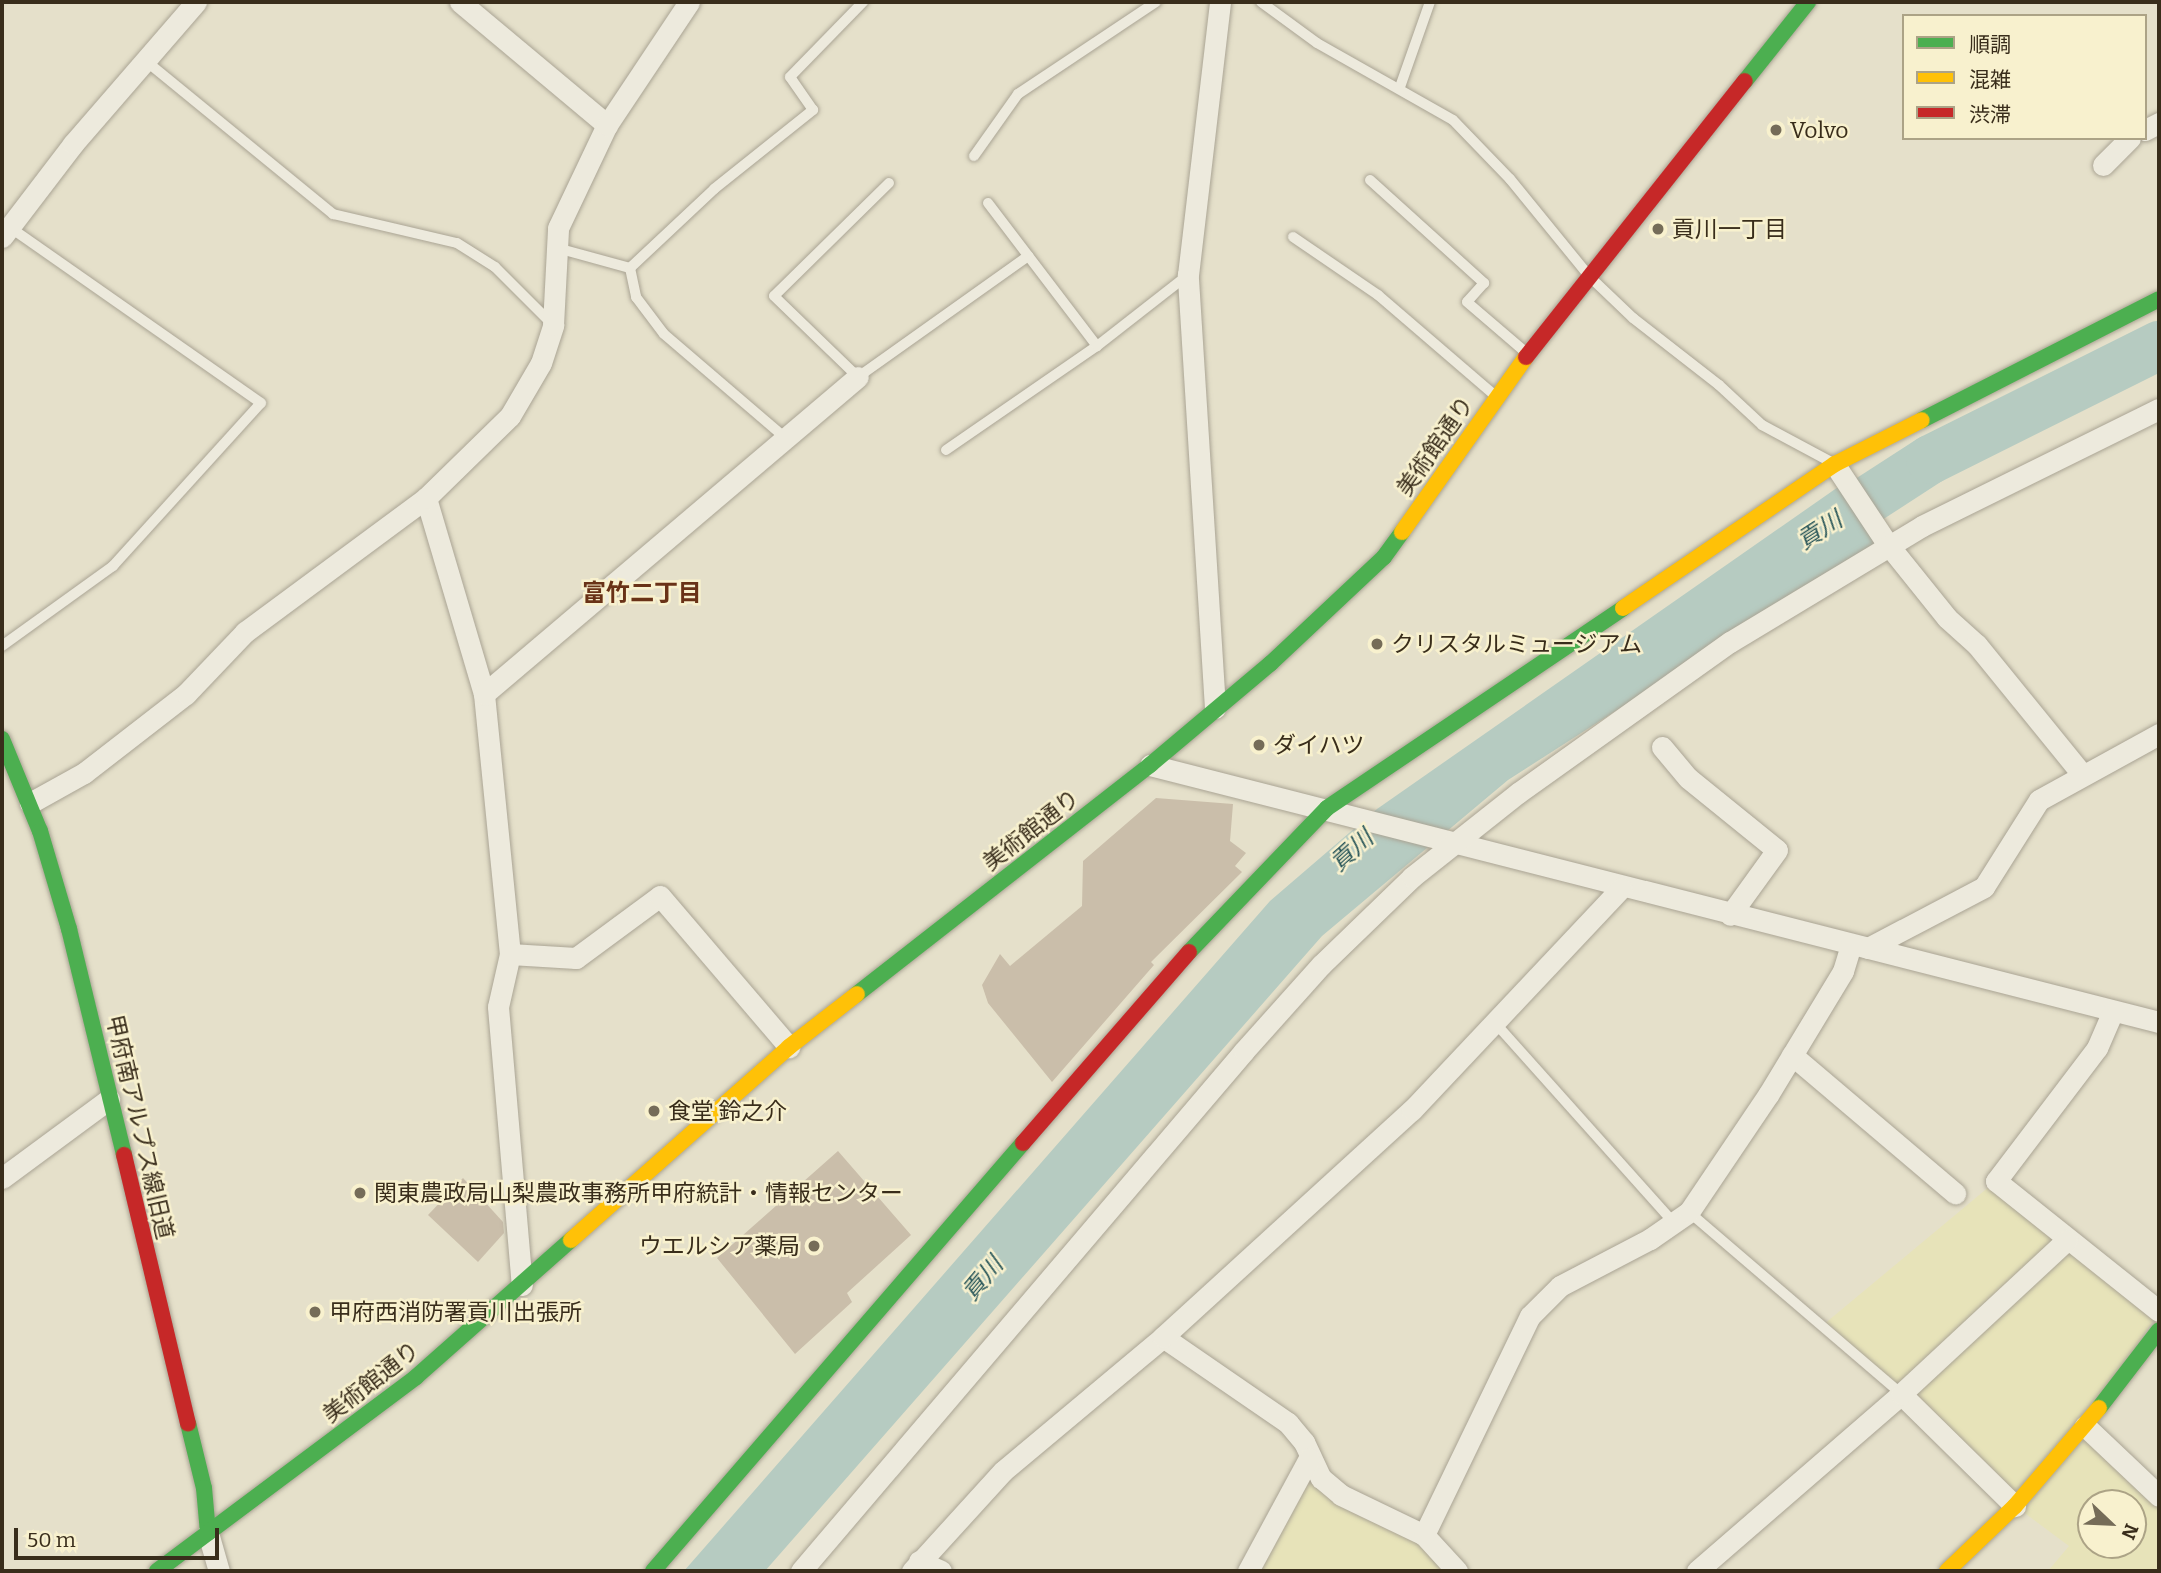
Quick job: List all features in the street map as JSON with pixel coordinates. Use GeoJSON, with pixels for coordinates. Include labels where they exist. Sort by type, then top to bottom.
{"type":"FeatureCollection","features":[{"type":"Feature","properties":{"kind":"main road","name":"美術館通り"},"geometry":{"type":"LineString","coordinates":[[158,1571],[377,1408],[522,1286],[789,1047],[1150,765],[1277,658],[1384,557],[1528,354],[1808,2]]}},
{"type":"Feature","properties":{"kind":"main road"},"geometry":{"type":"LineString","coordinates":[[653,1571],[1184,957],[1327,808],[1837,468],[2159,299]]}},
{"type":"Feature","properties":{"kind":"main road","name":"甲府南アルプス線旧道"},"geometry":{"type":"LineString","coordinates":[[2,739],[30,803],[69,929],[192,1439],[208,1533]]}},
{"type":"Feature","properties":{"kind":"main road"},"geometry":{"type":"LineString","coordinates":[[1947,1571],[2015,1506],[2085,1426],[2159,1330]]}},
{"type":"Feature","properties":{"kind":"street"},"geometry":{"type":"LineString","coordinates":[[6,232],[73,144],[196,2]]}},
{"type":"Feature","properties":{"kind":"street"},"geometry":{"type":"LineString","coordinates":[[460,2],[607,125]]}},
{"type":"Feature","properties":{"kind":"street"},"geometry":{"type":"LineString","coordinates":[[30,803],[84,773],[186,694],[245,632],[426,498],[510,416],[541,363],[553,325],[558,228],[607,125],[689,2]]}},
{"type":"Feature","properties":{"kind":"street"},"geometry":{"type":"LineString","coordinates":[[1215,708],[1188,275],[1220,2]]}},
{"type":"Feature","properties":{"kind":"street"},"geometry":{"type":"LineString","coordinates":[[2103,165],[2128,140]]}},
{"type":"Feature","properties":{"kind":"street"},"geometry":{"type":"LineString","coordinates":[[484,694],[858,377]]}},
{"type":"Feature","properties":{"kind":"street"},"geometry":{"type":"LineString","coordinates":[[801,1571],[1252,1041],[1321,965],[1451,843],[1730,642],[1888,544],[2159,409]]}},
{"type":"Feature","properties":{"kind":"street"},"geometry":{"type":"LineString","coordinates":[[1837,468],[1888,544],[1947,618],[1977,645],[2063,746],[2082,774]]}},
{"type":"Feature","properties":{"kind":"street"},"geometry":{"type":"LineString","coordinates":[[426,498],[484,694],[510,954],[498,1007],[522,1286]]}},
{"type":"Feature","properties":{"kind":"street"},"geometry":{"type":"LineString","coordinates":[[1424,1535],[1530,1317],[1560,1286],[1681,1217],[1792,1055],[1860,946],[1984,887],[2039,800],[2159,734]]}},
{"type":"Feature","properties":{"kind":"street"},"geometry":{"type":"LineString","coordinates":[[1662,747],[1688,778],[1777,850],[1730,915]]}},
{"type":"Feature","properties":{"kind":"street"},"geometry":{"type":"LineString","coordinates":[[1150,765],[1327,808],[1621,888],[2159,1022]]}},
{"type":"Feature","properties":{"kind":"street"},"geometry":{"type":"LineString","coordinates":[[916,1566],[1003,1471],[1163,1337],[1412,1110],[1497,1025],[1621,888]]}},
{"type":"Feature","properties":{"kind":"street"},"geometry":{"type":"LineString","coordinates":[[510,954],[576,958],[660,896],[789,1047]]}},
{"type":"Feature","properties":{"kind":"street"},"geometry":{"type":"LineString","coordinates":[[2113,1011],[2097,1048],[1996,1181],[2159,1311]]}},
{"type":"Feature","properties":{"kind":"street"},"geometry":{"type":"LineString","coordinates":[[1792,1055],[1955,1193]]}},
{"type":"Feature","properties":{"kind":"street"},"geometry":{"type":"LineString","coordinates":[[2,1178],[109,1099]]}},
{"type":"Feature","properties":{"kind":"street"},"geometry":{"type":"LineString","coordinates":[[1697,1571],[1901,1394],[2067,1240]]}},
{"type":"Feature","properties":{"kind":"street"},"geometry":{"type":"LineString","coordinates":[[1163,1337],[1288,1423],[1304,1442],[1309,1458],[1321,1478],[1341,1495],[1424,1535],[1457,1571]]}},
{"type":"Feature","properties":{"kind":"street"},"geometry":{"type":"LineString","coordinates":[[1901,1394],[2015,1506]]}},
{"type":"Feature","properties":{"kind":"street"},"geometry":{"type":"LineString","coordinates":[[2085,1426],[2159,1496]]}},
{"type":"Feature","properties":{"kind":"street"},"geometry":{"type":"LineString","coordinates":[[1248,1571],[1309,1458]]}},
{"type":"Feature","properties":{"kind":"street"},"geometry":{"type":"LineString","coordinates":[[208,1533],[219,1571]]}},
{"type":"Feature","properties":{"kind":"street"},"geometry":{"type":"LineString","coordinates":[[916,1566],[941,1571]]}},
{"type":"Feature","properties":{"kind":"lane"},"geometry":{"type":"LineString","coordinates":[[630,268],[714,189],[813,110],[790,77],[863,2]]}},
{"type":"Feature","properties":{"kind":"lane"},"geometry":{"type":"LineString","coordinates":[[974,156],[1018,94],[1156,2]]}},
{"type":"Feature","properties":{"kind":"lane"},"geometry":{"type":"LineString","coordinates":[[1261,2],[1317,43],[1400,87],[1453,120],[1510,180],[1590,276],[1762,425],[1837,468]]}},
{"type":"Feature","properties":{"kind":"lane"},"geometry":{"type":"LineString","coordinates":[[1400,87],[1430,2]]}},
{"type":"Feature","properties":{"kind":"lane"},"geometry":{"type":"LineString","coordinates":[[146,61],[333,214],[457,243],[495,267],[553,325]]}},
{"type":"Feature","properties":{"kind":"lane"},"geometry":{"type":"LineString","coordinates":[[1370,180],[1484,283],[1467,302],[1528,354]]}},
{"type":"Feature","properties":{"kind":"lane"},"geometry":{"type":"LineString","coordinates":[[889,183],[774,296],[858,377],[1028,256]]}},
{"type":"Feature","properties":{"kind":"lane"},"geometry":{"type":"LineString","coordinates":[[988,203],[1097,346]]}},
{"type":"Feature","properties":{"kind":"lane"},"geometry":{"type":"LineString","coordinates":[[2,646],[113,566],[261,403],[6,232]]}},
{"type":"Feature","properties":{"kind":"lane"},"geometry":{"type":"LineString","coordinates":[[1293,237],[1378,295],[1497,397]]}},
{"type":"Feature","properties":{"kind":"lane"},"geometry":{"type":"LineString","coordinates":[[557,247],[630,268]]}},
{"type":"Feature","properties":{"kind":"lane"},"geometry":{"type":"LineString","coordinates":[[630,268],[636,297],[664,334],[784,437]]}},
{"type":"Feature","properties":{"kind":"lane"},"geometry":{"type":"LineString","coordinates":[[946,450],[1097,346],[1188,275]]}},
{"type":"Feature","properties":{"kind":"lane"},"geometry":{"type":"LineString","coordinates":[[1497,1025],[1681,1217],[1901,1394]]}},
{"type":"Feature","properties":{"kind":"shaded area"},"geometry":{"type":"Polygon","coordinates":[[[1996,1181],[2159,1311],[2085,1426],[2159,1496],[2159,1571],[2048,1571],[2069,1546],[2015,1506],[1823,1325],[1996,1181]]]}},
{"type":"Feature","properties":{"kind":"shaded area"},"geometry":{"type":"Polygon","coordinates":[[[1309,1458],[1321,1478],[1424,1535],[1457,1571],[1248,1571],[1309,1458]]]}},
{"type":"Feature","properties":{"kind":"water"},"geometry":{"type":"Polygon","coordinates":[[[1841,485],[1879,542],[1508,780],[1322,936],[765,1571],[684,1571],[1270,901],[1377,809],[1841,485]]]}},
{"type":"Feature","properties":{"kind":"building"},"geometry":{"type":"Polygon","coordinates":[[[1156,798],[1233,804],[1230,841],[1246,853],[1235,866],[1242,872],[1151,962],[1154,965],[1052,1082],[988,1003],[982,985],[1000,954],[1010,966],[1082,906],[1083,861],[1156,798]]]}},
{"type":"Feature","properties":{"kind":"building"},"geometry":{"type":"Polygon","coordinates":[[[838,1151],[911,1235],[847,1293],[852,1302],[795,1354],[717,1258],[838,1151]]]}},
{"type":"Feature","properties":{"kind":"building"},"geometry":{"type":"Polygon","coordinates":[[[463,1178],[503,1222],[504,1233],[478,1262],[428,1215],[463,1178]]]}},
{"type":"Feature","properties":{"kind":"waterway","name":"貢川"},"geometry":{"type":"LineString","coordinates":[[1814,534],[1930,459],[2159,345]]}},
{"type":"Feature","properties":{"kind":"traffic: fast"},"geometry":{"type":"LineString","coordinates":[[1745,81],[1808,2]]}},
{"type":"Feature","properties":{"kind":"traffic: fast"},"geometry":{"type":"LineString","coordinates":[[1922,420],[2159,299]]}},
{"type":"Feature","properties":{"kind":"traffic: fast"},"geometry":{"type":"LineString","coordinates":[[857,994],[1150,765],[1270,664],[1384,557],[1402,532]]}},
{"type":"Feature","properties":{"kind":"traffic: fast"},"geometry":{"type":"LineString","coordinates":[[1189,952],[1327,808],[1623,608]]}},
{"type":"Feature","properties":{"kind":"traffic: fast"},"geometry":{"type":"LineString","coordinates":[[2,739],[40,831],[69,929],[124,1155]]}},
{"type":"Feature","properties":{"kind":"traffic: fast"},"geometry":{"type":"LineString","coordinates":[[653,1571],[1023,1143]]}},
{"type":"Feature","properties":{"kind":"traffic: fast"},"geometry":{"type":"LineString","coordinates":[[157,1571],[416,1377],[571,1240]]}},
{"type":"Feature","properties":{"kind":"traffic: fast"},"geometry":{"type":"LineString","coordinates":[[2099,1408],[2159,1330]]}},
{"type":"Feature","properties":{"kind":"traffic: fast"},"geometry":{"type":"LineString","coordinates":[[188,1423],[204,1488],[208,1533]]}},
{"type":"Feature","properties":{"kind":"traffic: slow"},"geometry":{"type":"LineString","coordinates":[[1402,532],[1526,357]]}},
{"type":"Feature","properties":{"kind":"traffic: slow"},"geometry":{"type":"LineString","coordinates":[[1623,608],[1835,464],[1922,420]]}},
{"type":"Feature","properties":{"kind":"traffic: slow"},"geometry":{"type":"LineString","coordinates":[[571,1240],[789,1047],[857,994]]}},
{"type":"Feature","properties":{"kind":"traffic: slow"},"geometry":{"type":"LineString","coordinates":[[1947,1571],[2015,1506],[2099,1408]]}},
{"type":"Feature","properties":{"kind":"traffic: jam"},"geometry":{"type":"LineString","coordinates":[[1526,357],[1745,81]]}},
{"type":"Feature","properties":{"kind":"traffic: jam"},"geometry":{"type":"LineString","coordinates":[[1023,1143],[1189,952]]}},
{"type":"Feature","properties":{"kind":"traffic: jam"},"geometry":{"type":"LineString","coordinates":[[124,1155],[188,1423]]}},
{"type":"Feature","properties":{"kind":"place","name":"Volvo"},"geometry":{"type":"Point","coordinates":[1776,130]}},
{"type":"Feature","properties":{"kind":"place","name":"貢川一丁目"},"geometry":{"type":"Point","coordinates":[1658,229]}},
{"type":"Feature","properties":{"kind":"place","name":"クリスタルミュージアム"},"geometry":{"type":"Point","coordinates":[1377,644]}},
{"type":"Feature","properties":{"kind":"place","name":"ダイハツ"},"geometry":{"type":"Point","coordinates":[1259,745]}},
{"type":"Feature","properties":{"kind":"place","name":"食堂 鈴之介"},"geometry":{"type":"Point","coordinates":[654,1111]}},
{"type":"Feature","properties":{"kind":"place","name":"関東農政局山梨農政事務所甲府統計・情報センター"},"geometry":{"type":"Point","coordinates":[360,1193]}},
{"type":"Feature","properties":{"kind":"place","name":"ウエルシア薬局"},"geometry":{"type":"Point","coordinates":[814,1246]}},
{"type":"Feature","properties":{"kind":"place","name":"甲府西消防署貢川出張所"},"geometry":{"type":"Point","coordinates":[315,1312]}},
{"type":"Feature","properties":{"kind":"district","name":"富竹二丁目"},"geometry":{"type":"Point","coordinates":[642,594]}}]}
